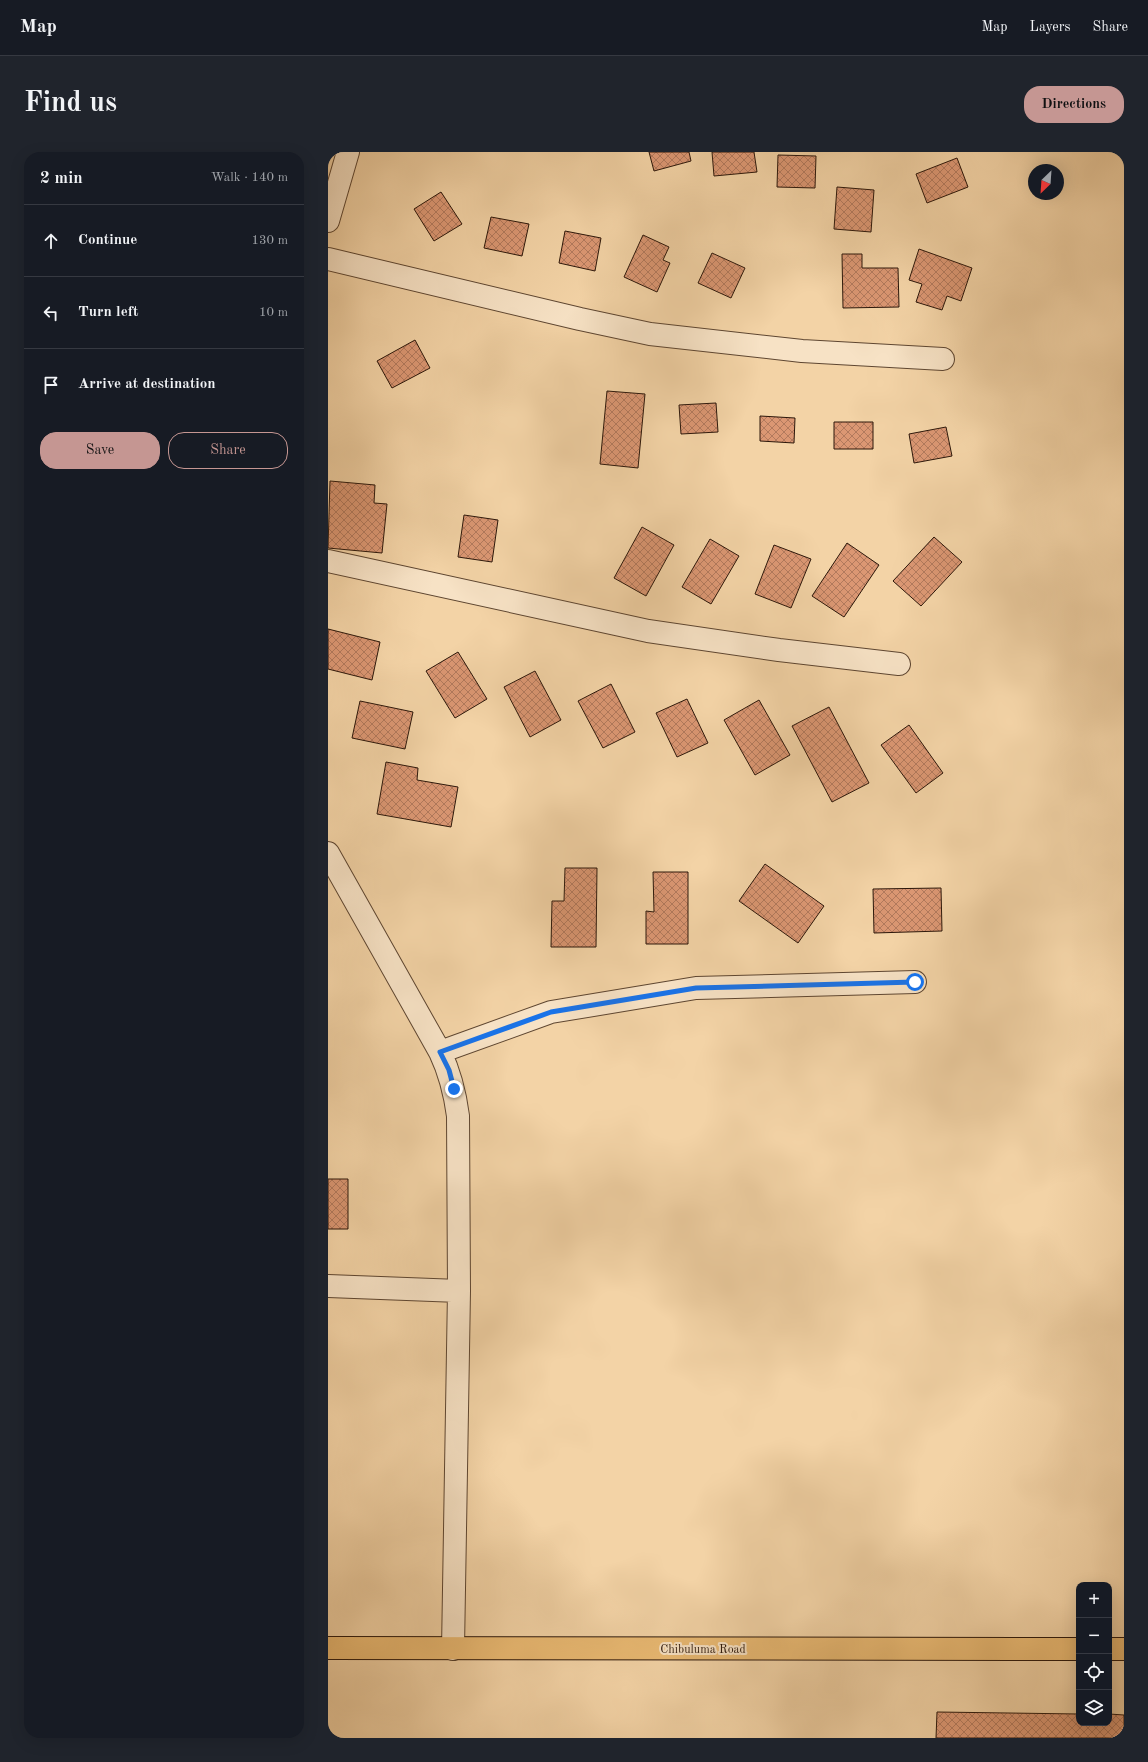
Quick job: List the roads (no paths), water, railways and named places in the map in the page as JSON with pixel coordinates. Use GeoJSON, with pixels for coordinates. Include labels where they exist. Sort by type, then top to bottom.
{"type":"FeatureCollection","features":[{"type":"Feature","properties":{"kind":"main road","name":"Chibuluma Road"},"geometry":{"type":"LineString","coordinates":[[328,1648],[1076,1649]]}},
{"type":"Feature","properties":{"kind":"main road"},"geometry":{"type":"LineString","coordinates":[[1112,1649],[1124,1649]]}},
{"type":"Feature","properties":{"kind":"street"},"geometry":{"type":"LineString","coordinates":[[328,221],[348,152]]}},
{"type":"Feature","properties":{"kind":"street"},"geometry":{"type":"LineString","coordinates":[[328,259],[580,319],[650,334],[802,351],[944,359]]}},
{"type":"Feature","properties":{"kind":"street"},"geometry":{"type":"LineString","coordinates":[[328,561],[648,631],[779,650],[899,664]]}},
{"type":"Feature","properties":{"kind":"street"},"geometry":{"type":"LineString","coordinates":[[328,853],[440,1052],[449,1070],[454,1089],[458,1116],[459,1291],[453,1649]]}},
{"type":"Feature","properties":{"kind":"street"},"geometry":{"type":"LineString","coordinates":[[440,1052],[551,1012],[696,988],[915,982]]}},
{"type":"Feature","properties":{"kind":"street"},"geometry":{"type":"LineString","coordinates":[[328,1286],[459,1291]]}}]}
